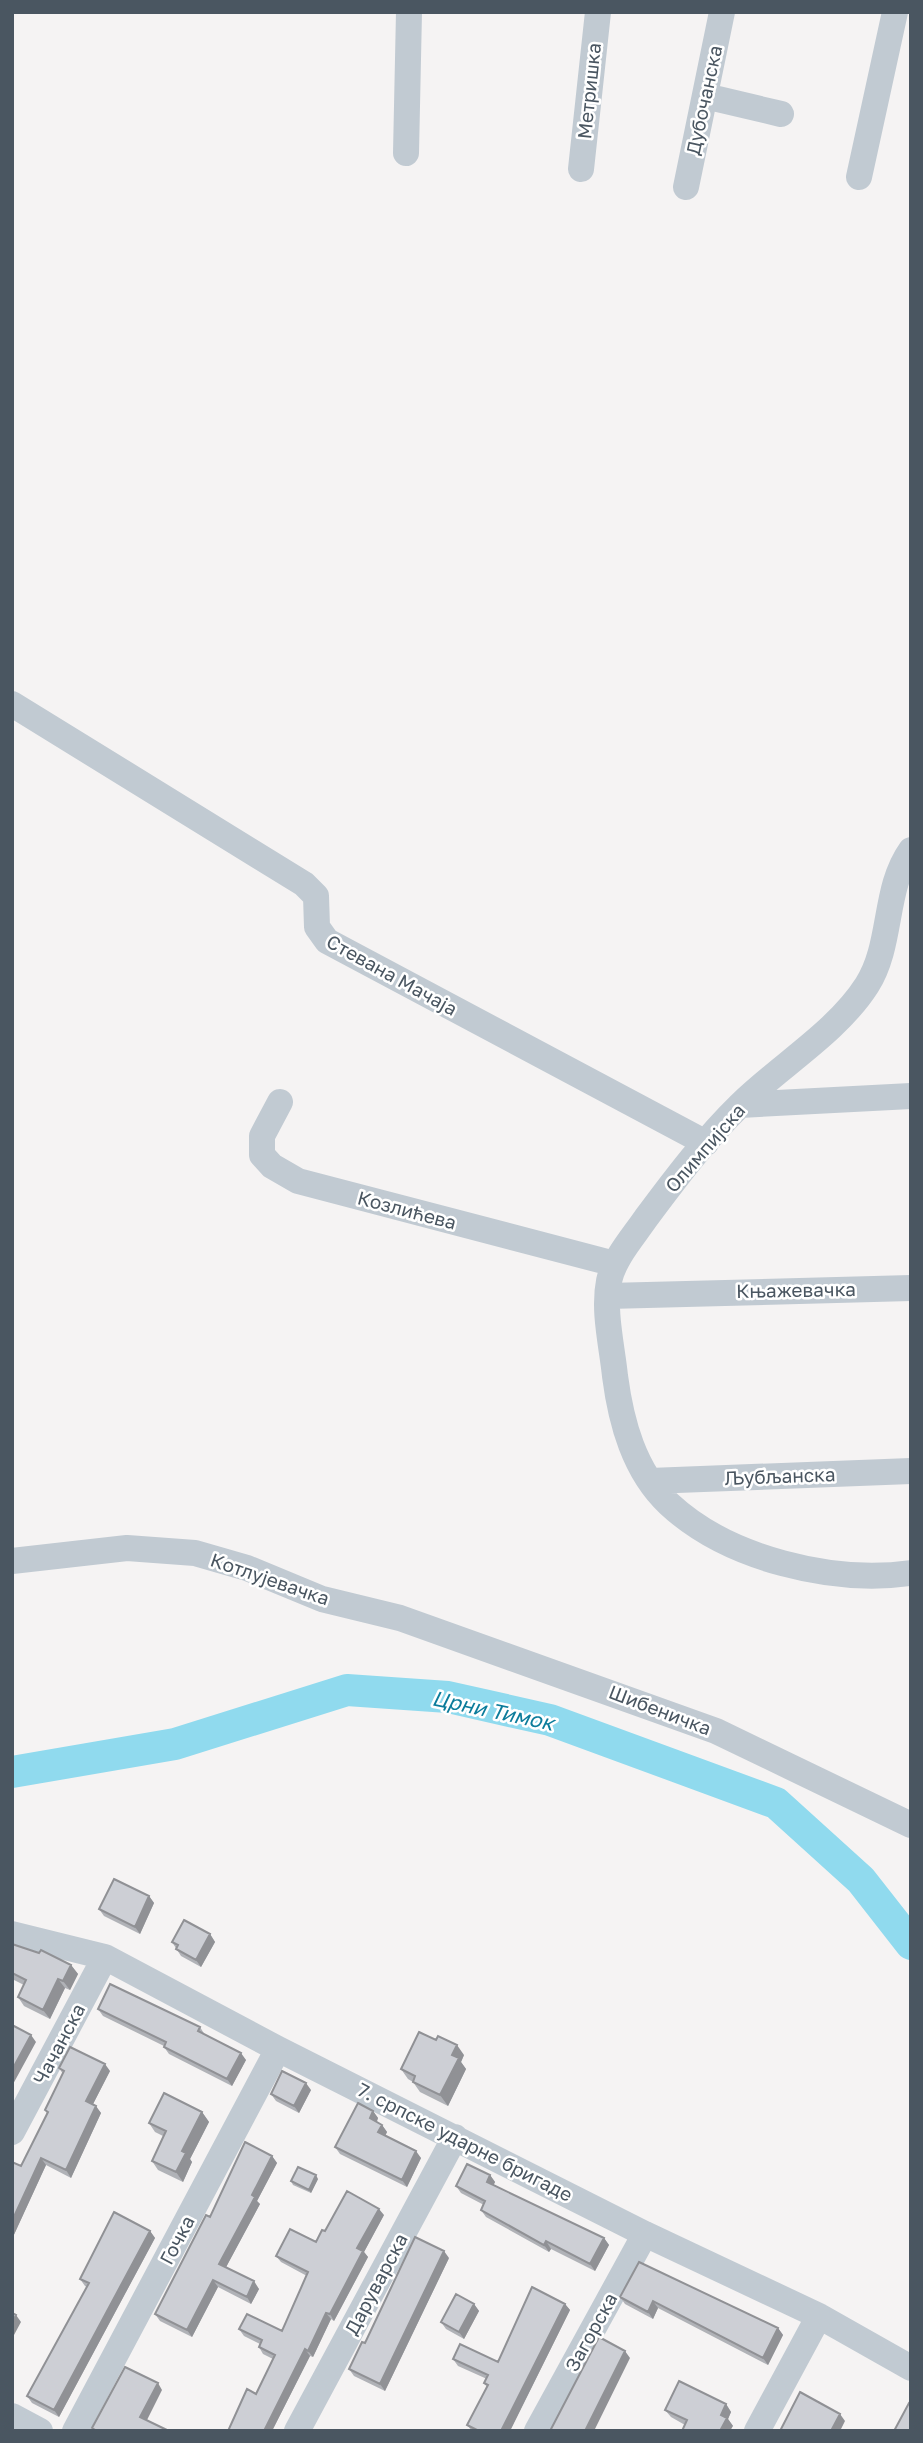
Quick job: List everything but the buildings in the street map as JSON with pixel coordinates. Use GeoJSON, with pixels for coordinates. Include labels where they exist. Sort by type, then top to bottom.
{"type":"FeatureCollection","features":[{"type":"Feature","properties":{"kind":"street"},"geometry":{"type":"LineString","coordinates":[[406,153],[409,12]]}},
{"type":"Feature","properties":{"kind":"street","name":"Метришка"},"geometry":{"type":"LineString","coordinates":[[581,169],[598,12]]}},
{"type":"Feature","properties":{"kind":"street","name":"Дубочанска"},"geometry":{"type":"LineString","coordinates":[[685,187],[722,12]]}},
{"type":"Feature","properties":{"kind":"street"},"geometry":{"type":"LineString","coordinates":[[859,177],[895,12]]}},
{"type":"Feature","properties":{"kind":"street"},"geometry":{"type":"LineString","coordinates":[[705,96],[780,114]]}},
{"type":"Feature","properties":{"kind":"street","name":"Стевана Мачаја"},"geometry":{"type":"LineString","coordinates":[[12,705],[304,884],[314,892],[318,901],[318,933],[332,944],[706,1143]]}},
{"type":"Feature","properties":{"kind":"street","name":"Олимпијска"},"geometry":{"type":"LineString","coordinates":[[911,850],[897,877],[900,911],[858,996],[843,1013],[740,1105],[706,1143],[615,1264],[608,1296],[618,1397],[629,1440],[650,1482],[664,1499],[693,1524],[747,1552],[811,1569],[848,1575],[879,1578],[911,1573]]}},
{"type":"Feature","properties":{"kind":"street"},"geometry":{"type":"LineString","coordinates":[[740,1105],[911,1096]]}},
{"type":"Feature","properties":{"kind":"street","name":"Козлићева"},"geometry":{"type":"LineString","coordinates":[[279,1102],[262,1136],[262,1155],[272,1166],[298,1181],[615,1264]]}},
{"type":"Feature","properties":{"kind":"street","name":"Књажевачка"},"geometry":{"type":"LineString","coordinates":[[608,1296],[911,1288]]}},
{"type":"Feature","properties":{"kind":"street","name":"Љубљанска"},"geometry":{"type":"LineString","coordinates":[[650,1482],[911,1471]]}},
{"type":"Feature","properties":{"kind":"street","name":"Котлујевачка"},"geometry":{"type":"LineString","coordinates":[[12,1562],[127,1548],[195,1553],[247,1569],[321,1599],[400,1619]]}},
{"type":"Feature","properties":{"kind":"street","name":"Шибеничка"},"geometry":{"type":"LineString","coordinates":[[400,1619],[716,1731],[911,1825]]}},
{"type":"Feature","properties":{"kind":"street","name":"7. српске ударне бригаде"},"geometry":{"type":"LineString","coordinates":[[12,1934],[105,1957],[278,2049],[645,2234],[819,2316],[911,2368]]}},
{"type":"Feature","properties":{"kind":"street","name":"Чачанска"},"geometry":{"type":"LineString","coordinates":[[12,2132],[105,1957]]}},
{"type":"Feature","properties":{"kind":"street","name":"Гочка"},"geometry":{"type":"LineString","coordinates":[[75,2431],[278,2049]]}},
{"type":"Feature","properties":{"kind":"street","name":"Даруварска"},"geometry":{"type":"LineString","coordinates":[[297,2431],[455,2137]]}},
{"type":"Feature","properties":{"kind":"street","name":"Загорска"},"geometry":{"type":"LineString","coordinates":[[537,2431],[645,2234]]}},
{"type":"Feature","properties":{"kind":"street"},"geometry":{"type":"LineString","coordinates":[[757,2431],[819,2316]]}},
{"type":"Feature","properties":{"kind":"street"},"geometry":{"type":"LineString","coordinates":[[12,2416],[40,2431]]}},
{"type":"Feature","properties":{"kind":"waterway","name":"Црни Тимок"},"geometry":{"type":"LineString","coordinates":[[12,1772],[175,1744],[347,1690],[448,1697],[550,1720],[776,1803],[861,1880],[911,1944]]}}]}
